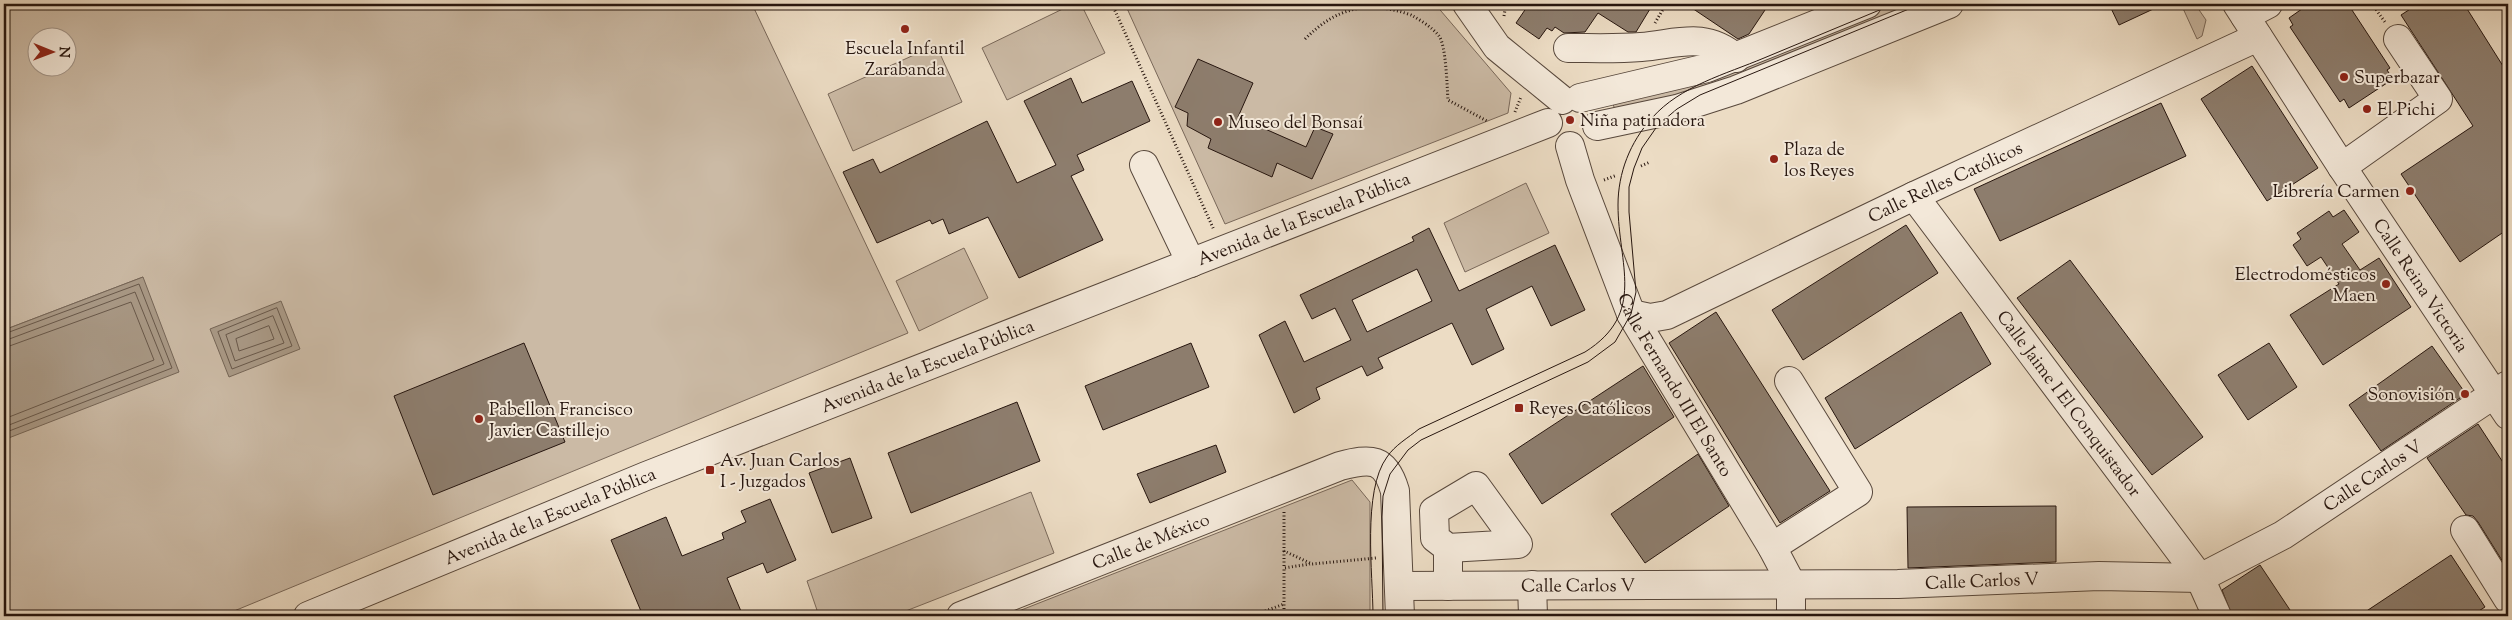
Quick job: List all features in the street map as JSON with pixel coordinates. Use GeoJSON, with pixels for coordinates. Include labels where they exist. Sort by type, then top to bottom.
{"type":"FeatureCollection","features":[{"type":"Feature","properties":{"kind":"street"},"geometry":{"type":"LineString","coordinates":[[1467,4],[1497,47],[1571,99],[1594,109],[1598,126],[1590,140],[1583,145],[1570,146],[1555,139],[1548,123],[1551,112],[1571,99],[1707,68],[1867,4]]}},
{"type":"Feature","properties":{"kind":"street"},"geometry":{"type":"LineString","coordinates":[[1486,30],[1490,4]]}},
{"type":"Feature","properties":{"kind":"street"},"geometry":{"type":"LineString","coordinates":[[1598,126],[1677,109],[1736,90],[1949,4]]}},
{"type":"Feature","properties":{"kind":"street","name":"Calle Reina Victoria"},"geometry":{"type":"LineString","coordinates":[[2252,15],[2342,167],[2504,398]]}},
{"type":"Feature","properties":{"kind":"street","name":"Calle Relles Católicos"},"geometry":{"type":"LineString","coordinates":[[1631,314],[1650,318],[1667,315],[1914,196],[2252,15]]}},
{"type":"Feature","properties":{"kind":"street"},"geometry":{"type":"LineString","coordinates":[[2342,167],[2438,99],[2398,38]]}},
{"type":"Feature","properties":{"kind":"street"},"geometry":{"type":"LineString","coordinates":[[1568,48],[1641,47],[1687,39],[1721,46],[1736,58]]}},
{"type":"Feature","properties":{"kind":"street","name":"Avenida de la Escuela Pública"},"geometry":{"type":"LineString","coordinates":[[308,616],[646,476],[1548,123]]}},
{"type":"Feature","properties":{"kind":"street","name":"Calle Fernando III El Santo"},"geometry":{"type":"LineString","coordinates":[[1570,146],[1580,180],[1631,314],[1772,547],[1790,583],[1791,616]]}},
{"type":"Feature","properties":{"kind":"street"},"geometry":{"type":"LineString","coordinates":[[1144,165],[1191,263]]}},
{"type":"Feature","properties":{"kind":"street","name":"Calle Jaime I El Conquistador"},"geometry":{"type":"LineString","coordinates":[[1914,196],[2200,578],[2217,616]]}},
{"type":"Feature","properties":{"kind":"street"},"geometry":{"type":"LineString","coordinates":[[1772,547],[1858,492],[1789,380]]}},
{"type":"Feature","properties":{"kind":"street","name":"Calle Carlos V"},"geometry":{"type":"LineString","coordinates":[[1400,586],[1898,584],[2099,576],[2200,578],[2283,535],[2504,398]]}},
{"type":"Feature","properties":{"kind":"street","name":"Calle de México"},"geometry":{"type":"LineString","coordinates":[[961,616],[1340,466],[1363,460],[1372,461],[1390,474],[1395,491],[1398,556]]}},
{"type":"Feature","properties":{"kind":"street"},"geometry":{"type":"LineString","coordinates":[[2466,530],[2508,599]]}},
{"type":"Feature","properties":{"kind":"street"},"geometry":{"type":"LineString","coordinates":[[1448,548],[1448,586]]}},
{"type":"Feature","properties":{"kind":"street"},"geometry":{"type":"LineString","coordinates":[[1398,556],[1400,616]]}},
{"type":"Feature","properties":{"kind":"street"},"geometry":{"type":"LineString","coordinates":[[2200,578],[2200,616]]}},
{"type":"Feature","properties":{"kind":"street"},"geometry":{"type":"LineString","coordinates":[[1532,586],[1533,616]]}},
{"type":"Feature","properties":{"kind":"path"},"geometry":{"type":"LineString","coordinates":[[1112,4],[1215,233],[1179,239]]}},
{"type":"Feature","properties":{"kind":"path"},"geometry":{"type":"LineString","coordinates":[[1306,39],[1336,13],[1363,4],[1392,5],[1421,20],[1440,36],[1447,71],[1448,100],[1488,122],[1496,122]]}},
{"type":"Feature","properties":{"kind":"path"},"geometry":{"type":"LineString","coordinates":[[1511,120],[1521,97],[1516,90]]}},
{"type":"Feature","properties":{"kind":"path"},"geometry":{"type":"LineString","coordinates":[[1641,166],[1650,162]]}},
{"type":"Feature","properties":{"kind":"path"},"geometry":{"type":"LineString","coordinates":[[1283,489],[1284,616]]}},
{"type":"Feature","properties":{"kind":"path"},"geometry":{"type":"LineString","coordinates":[[1284,551],[1312,564]]}},
{"type":"Feature","properties":{"kind":"path"},"geometry":{"type":"LineString","coordinates":[[1284,568],[1398,556]]}},
{"type":"Feature","properties":{"kind":"path"},"geometry":{"type":"LineString","coordinates":[[1252,616],[1284,604]]}},
{"type":"Feature","properties":{"kind":"shaded area"},"geometry":{"type":"Polygon","coordinates":[[[4,4],[752,4],[908,333],[222,616],[4,616],[4,433],[6,438],[143,277],[4,330],[4,4]]]}},
{"type":"Feature","properties":{"kind":"shaded area"},"geometry":{"type":"Polygon","coordinates":[[[1073,4],[1081,4],[1105,53],[1007,100],[982,48],[1073,4]]]}},
{"type":"Feature","properties":{"kind":"shaded area"},"geometry":{"type":"Polygon","coordinates":[[[1125,4],[1435,4],[1511,93],[1508,113],[1225,224],[1125,4]]]}},
{"type":"Feature","properties":{"kind":"shaded area"},"geometry":{"type":"Polygon","coordinates":[[[1884,4],[1931,4],[1725,89],[1615,110],[1613,104],[1746,61],[1884,4]]]}},
{"type":"Feature","properties":{"kind":"shaded area"},"geometry":{"type":"Polygon","coordinates":[[[2181,4],[2195,4],[2206,20],[2202,36],[2197,39],[2181,4]]]}},
{"type":"Feature","properties":{"kind":"shaded area"},"geometry":{"type":"Polygon","coordinates":[[[936,45],[962,102],[853,151],[828,94],[936,45]]]}},
{"type":"Feature","properties":{"kind":"shaded area"},"geometry":{"type":"Polygon","coordinates":[[[1526,183],[1549,233],[1465,272],[1444,223],[1526,183]]]}},
{"type":"Feature","properties":{"kind":"shaded area"},"geometry":{"type":"Polygon","coordinates":[[[964,248],[988,298],[919,331],[896,281],[964,248]]]}},
{"type":"Feature","properties":{"kind":"shaded area"},"geometry":{"type":"Polygon","coordinates":[[[1352,480],[1370,502],[1370,616],[1006,616],[1352,480]]]}},
{"type":"Feature","properties":{"kind":"shaded area"},"geometry":{"type":"Polygon","coordinates":[[[1031,492],[1054,553],[893,616],[819,616],[807,581],[1031,492]]]}},
{"type":"Feature","properties":{"kind":"water"},"geometry":{"type":"Polygon","coordinates":[[[143,277],[179,372],[6,439],[4,433],[4,330],[143,277]]]}},
{"type":"Feature","properties":{"kind":"water"},"geometry":{"type":"Polygon","coordinates":[[[281,301],[300,349],[229,377],[210,329],[281,301]]]}},
{"type":"Feature","properties":{"kind":"building"},"geometry":{"type":"Polygon","coordinates":[[[1529,4],[1653,4],[1636,32],[1628,32],[1598,13],[1585,32],[1564,33],[1555,27],[1552,31],[1547,28],[1539,39],[1516,23],[1529,4]]]}},
{"type":"Feature","properties":{"kind":"building"},"geometry":{"type":"Polygon","coordinates":[[[1686,4],[1769,4],[1749,34],[1738,39],[1686,4]]]}},
{"type":"Feature","properties":{"kind":"building"},"geometry":{"type":"Polygon","coordinates":[[[2109,4],[2164,4],[2119,25],[2109,4]]]}},
{"type":"Feature","properties":{"kind":"building"},"geometry":{"type":"Polygon","coordinates":[[[2309,4],[2348,4],[2390,68],[2387,70],[2393,79],[2349,108],[2344,99],[2340,102],[2290,27],[2293,25],[2289,18],[2309,4]]]}},
{"type":"Feature","properties":{"kind":"building"},"geometry":{"type":"Polygon","coordinates":[[[2418,4],[2464,4],[2508,74],[2508,229],[2460,262],[2401,174],[2473,126],[2401,15],[2418,4]]]}},
{"type":"Feature","properties":{"kind":"building","name":"Museo del Bonsaí"},"geometry":{"type":"Polygon","coordinates":[[[1198,59],[1253,83],[1238,117],[1306,147],[1315,127],[1333,134],[1312,179],[1277,163],[1272,177],[1208,148],[1211,139],[1187,126],[1188,113],[1175,107],[1198,59]]]}},
{"type":"Feature","properties":{"kind":"building"},"geometry":{"type":"Polygon","coordinates":[[[2252,66],[2318,168],[2267,201],[2201,99],[2252,66]]]}},
{"type":"Feature","properties":{"kind":"building"},"geometry":{"type":"Polygon","coordinates":[[[1071,78],[1082,103],[1132,81],[1150,121],[1077,155],[1084,170],[1071,176],[1103,240],[1019,278],[988,217],[949,234],[943,219],[932,224],[930,220],[877,243],[843,172],[873,159],[880,173],[987,121],[1017,183],[1056,165],[1024,101],[1071,78]]]}},
{"type":"Feature","properties":{"kind":"building"},"geometry":{"type":"Polygon","coordinates":[[[2161,103],[2186,156],[2000,241],[1974,189],[2161,103]]]}},
{"type":"Feature","properties":{"kind":"building"},"geometry":{"type":"Polygon","coordinates":[[[2344,210],[2359,232],[2342,244],[2360,270],[2379,258],[2411,307],[2323,365],[2290,315],[2339,284],[2321,257],[2307,266],[2293,245],[2301,239],[2297,233],[2329,211],[2333,217],[2344,210]]]}},
{"type":"Feature","properties":{"kind":"building"},"geometry":{"type":"Polygon","coordinates":[[[1906,225],[1938,273],[1803,360],[1772,310],[1906,225]]]}},
{"type":"Feature","properties":{"kind":"building"},"geometry":{"type":"Polygon","coordinates":[[[1429,228],[1459,291],[1555,245],[1585,310],[1551,326],[1532,286],[1486,309],[1504,349],[1472,365],[1452,323],[1378,358],[1383,368],[1367,376],[1362,366],[1316,388],[1320,399],[1294,413],[1259,335],[1285,321],[1304,362],[1351,340],[1335,308],[1312,319],[1300,295],[1414,241],[1412,237],[1429,228]],[[1417,269],[1352,300],[1367,332],[1432,301],[1417,269]]]}},
{"type":"Feature","properties":{"kind":"building"},"geometry":{"type":"Polygon","coordinates":[[[2070,260],[2203,437],[2152,475],[2017,298],[2070,260]]]}},
{"type":"Feature","properties":{"kind":"building"},"geometry":{"type":"Polygon","coordinates":[[[1716,312],[1830,491],[1780,523],[1669,343],[1716,312]]]}},
{"type":"Feature","properties":{"kind":"building"},"geometry":{"type":"Polygon","coordinates":[[[1961,312],[1991,364],[1855,449],[1825,398],[1961,312]]]}},
{"type":"Feature","properties":{"kind":"building","name":"Pabellon Francisco Javier Castillejo"},"geometry":{"type":"Polygon","coordinates":[[[524,343],[565,442],[433,495],[394,396],[524,343]]]}},
{"type":"Feature","properties":{"kind":"building"},"geometry":{"type":"Polygon","coordinates":[[[1191,343],[1209,387],[1103,430],[1085,386],[1191,343]]]}},
{"type":"Feature","properties":{"kind":"building"},"geometry":{"type":"Polygon","coordinates":[[[2269,343],[2297,387],[2248,420],[2218,375],[2269,343]]]}},
{"type":"Feature","properties":{"kind":"building"},"geometry":{"type":"Polygon","coordinates":[[[2432,346],[2466,394],[2381,451],[2349,405],[2432,346]]]}},
{"type":"Feature","properties":{"kind":"building"},"geometry":{"type":"Polygon","coordinates":[[[1643,366],[1674,417],[1542,504],[1509,454],[1643,366]]]}},
{"type":"Feature","properties":{"kind":"building"},"geometry":{"type":"Polygon","coordinates":[[[1017,402],[1040,461],[911,513],[888,453],[1017,402]]]}},
{"type":"Feature","properties":{"kind":"building"},"geometry":{"type":"Polygon","coordinates":[[[2478,424],[2508,470],[2508,570],[2478,522],[2473,516],[2466,515],[2427,458],[2478,424]]]}},
{"type":"Feature","properties":{"kind":"building"},"geometry":{"type":"Polygon","coordinates":[[[1216,445],[1226,472],[1150,503],[1137,474],[1216,445]]]}},
{"type":"Feature","properties":{"kind":"building"},"geometry":{"type":"Polygon","coordinates":[[[1698,454],[1729,506],[1645,563],[1611,514],[1698,454]]]}},
{"type":"Feature","properties":{"kind":"building"},"geometry":{"type":"Polygon","coordinates":[[[850,458],[872,518],[832,533],[809,473],[850,458]]]}},
{"type":"Feature","properties":{"kind":"building"},"geometry":{"type":"Polygon","coordinates":[[[770,499],[796,560],[767,573],[763,563],[727,578],[743,616],[643,616],[611,540],[666,517],[682,556],[724,539],[722,533],[746,522],[741,511],[770,499]]]}},
{"type":"Feature","properties":{"kind":"building"},"geometry":{"type":"Polygon","coordinates":[[[2056,506],[2056,562],[1908,568],[1907,507],[2056,506]]]}},
{"type":"Feature","properties":{"kind":"building"},"geometry":{"type":"Polygon","coordinates":[[[2451,555],[2485,607],[2471,616],[2359,616],[2451,555]]]}},
{"type":"Feature","properties":{"kind":"building"},"geometry":{"type":"Polygon","coordinates":[[[2260,565],[2294,616],[2232,616],[2222,590],[2260,565]]]}},
{"type":"Feature","properties":{"kind":"tram line"},"geometry":{"type":"LineString","coordinates":[[1373,616],[1371,534],[1374,490],[1379,472],[1390,453],[1419,429],[1585,352],[1604,337],[1616,321],[1623,304],[1625,286],[1619,227],[1620,181],[1627,158],[1644,127],[1663,107],[1676,97],[1704,82],[1894,4]]}},
{"type":"Feature","properties":{"kind":"tram line"},"geometry":{"type":"LineString","coordinates":[[1383,616],[1383,496],[1390,474],[1408,450],[1421,440],[1588,362],[1615,342],[1631,314],[1636,292],[1629,212],[1629,187],[1642,148],[1658,125],[1677,109],[1700,95],[1921,4]]}},
{"type":"Feature","properties":{"kind":"place","name":"Escuela Infantil Zarabanda"},"geometry":{"type":"Point","coordinates":[905,29]}},
{"type":"Feature","properties":{"kind":"place","name":"Superbazar"},"geometry":{"type":"Point","coordinates":[2344,77]}},
{"type":"Feature","properties":{"kind":"place","name":"El Pichi"},"geometry":{"type":"Point","coordinates":[2367,109]}},
{"type":"Feature","properties":{"kind":"place","name":"Niña patinadora"},"geometry":{"type":"Point","coordinates":[1570,120]}},
{"type":"Feature","properties":{"kind":"place","name":"Museo del Bonsaí"},"geometry":{"type":"Point","coordinates":[1218,122]}},
{"type":"Feature","properties":{"kind":"place","name":"Plaza de los Reyes"},"geometry":{"type":"Point","coordinates":[1774,159]}},
{"type":"Feature","properties":{"kind":"place","name":"Librería Carmen"},"geometry":{"type":"Point","coordinates":[2410,191]}},
{"type":"Feature","properties":{"kind":"place","name":"Electrodomésticos Maen"},"geometry":{"type":"Point","coordinates":[2386,284]}},
{"type":"Feature","properties":{"kind":"place","name":"Sonovisión"},"geometry":{"type":"Point","coordinates":[2465,394]}},
{"type":"Feature","properties":{"kind":"place","name":"Reyes Católicos"},"geometry":{"type":"Point","coordinates":[1519,408]}},
{"type":"Feature","properties":{"kind":"place","name":"Pabellon Francisco Javier Castillejo"},"geometry":{"type":"Point","coordinates":[479,419]}},
{"type":"Feature","properties":{"kind":"place","name":"Av. Juan Carlos I - Juzgados"},"geometry":{"type":"Point","coordinates":[710,470]}}]}
